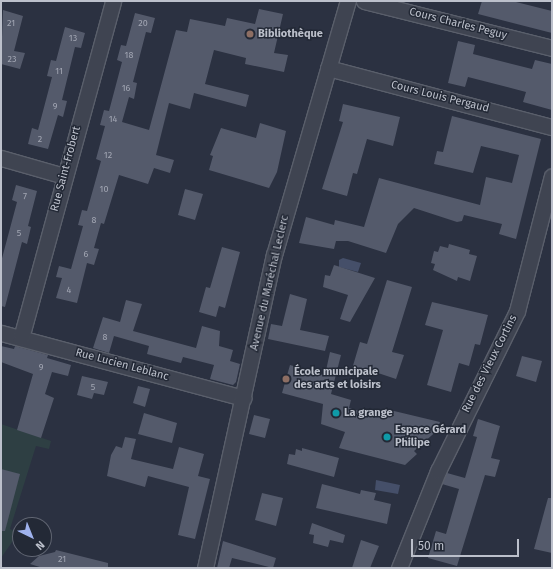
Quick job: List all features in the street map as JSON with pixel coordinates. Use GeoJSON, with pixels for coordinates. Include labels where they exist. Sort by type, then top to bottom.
{"type":"FeatureCollection","features":[{"type":"Feature","properties":{"kind":"street","name":"Rue Saint-Frobert"},"geometry":{"type":"LineString","coordinates":[[21,338],[113,1]]}},
{"type":"Feature","properties":{"kind":"street","name":"Avenue du Maréchal Leclerc"},"geometry":{"type":"LineString","coordinates":[[205,568],[274,255],[348,1]]}},
{"type":"Feature","properties":{"kind":"street","name":"Cours Charles Peguy"},"geometry":{"type":"LineString","coordinates":[[364,1],[552,48]]}},
{"type":"Feature","properties":{"kind":"street","name":"Cours Louis Pergaud"},"geometry":{"type":"LineString","coordinates":[[328,68],[552,127]]}},
{"type":"Feature","properties":{"kind":"street"},"geometry":{"type":"LineString","coordinates":[[1,158],[64,176]]}},
{"type":"Feature","properties":{"kind":"street","name":"Rue des Vieux Cortins"},"geometry":{"type":"LineString","coordinates":[[399,568],[438,471],[517,311],[552,176]]}},
{"type":"Feature","properties":{"kind":"street","name":"Rue Lucien Leblanc"},"geometry":{"type":"LineString","coordinates":[[1,333],[243,398]]}},
{"type":"Feature","properties":{"kind":"shaded area"},"geometry":{"type":"Polygon","coordinates":[[[1,424],[51,441],[49,449],[36,446],[14,517],[12,517],[10,529],[12,530],[12,542],[1,558],[1,424]]]}},
{"type":"Feature","properties":{"kind":"water"},"geometry":{"type":"Polygon","coordinates":[[[343,258],[361,263],[358,272],[339,267],[339,260],[343,258]]]}},
{"type":"Feature","properties":{"kind":"water"},"geometry":{"type":"Polygon","coordinates":[[[376,480],[400,485],[398,494],[375,490],[376,480]]]}},
{"type":"Feature","properties":{"kind":"building"},"geometry":{"type":"Polygon","coordinates":[[[482,1],[512,1],[552,11],[552,33],[478,14],[482,1]]]}},
{"type":"Feature","properties":{"kind":"building"},"geometry":{"type":"Polygon","coordinates":[[[259,9],[283,14],[274,53],[288,55],[284,72],[245,64],[246,58],[214,50],[205,84],[249,95],[246,107],[194,93],[190,109],[169,103],[156,155],[174,160],[170,173],[154,168],[148,184],[119,175],[104,224],[101,223],[94,248],[99,249],[94,265],[87,263],[77,303],[56,298],[62,278],[56,277],[59,266],[71,269],[83,226],[78,225],[82,210],[87,211],[101,161],[96,159],[105,126],[100,125],[104,110],[109,111],[122,62],[117,60],[121,45],[126,46],[135,13],[155,18],[151,33],[146,32],[133,82],[137,83],[134,99],[129,97],[122,122],[149,130],[176,30],[187,32],[190,19],[225,26],[227,18],[255,24],[259,9]]]}},
{"type":"Feature","properties":{"kind":"building"},"geometry":{"type":"Polygon","coordinates":[[[3,10],[23,16],[14,51],[25,53],[20,69],[1,64],[3,10]]]}},
{"type":"Feature","properties":{"kind":"building"},"geometry":{"type":"Polygon","coordinates":[[[65,27],[85,33],[81,48],[75,47],[62,100],[67,101],[63,117],[58,115],[48,149],[28,144],[32,128],[38,130],[52,77],[47,76],[51,60],[56,61],[65,27]]]}},
{"type":"Feature","properties":{"kind":"building"},"geometry":{"type":"Polygon","coordinates":[[[458,41],[475,45],[473,54],[532,69],[535,60],[552,64],[552,110],[523,102],[526,92],[468,77],[465,87],[448,83],[458,41]]]}},
{"type":"Feature","properties":{"kind":"building"},"geometry":{"type":"Polygon","coordinates":[[[343,104],[400,117],[393,146],[367,139],[357,174],[353,173],[347,196],[322,189],[343,122],[339,121],[343,104]]]}},
{"type":"Feature","properties":{"kind":"building"},"geometry":{"type":"Polygon","coordinates":[[[452,116],[541,139],[516,239],[499,234],[502,224],[464,215],[462,221],[457,222],[414,208],[398,224],[386,253],[348,241],[336,241],[334,249],[299,243],[306,217],[334,225],[335,220],[364,227],[379,178],[480,205],[486,177],[512,183],[519,155],[481,146],[473,173],[434,164],[437,151],[443,152],[452,116]]]}},
{"type":"Feature","properties":{"kind":"building"},"geometry":{"type":"Polygon","coordinates":[[[260,123],[286,131],[277,172],[269,188],[209,170],[213,156],[210,155],[221,128],[256,138],[260,123]]]}},
{"type":"Feature","properties":{"kind":"building"},"geometry":{"type":"Polygon","coordinates":[[[16,185],[37,191],[28,226],[31,227],[27,244],[22,242],[5,307],[1,306],[1,262],[17,202],[12,200],[16,185]]]}},
{"type":"Feature","properties":{"kind":"building"},"geometry":{"type":"Polygon","coordinates":[[[185,189],[203,194],[195,220],[178,215],[185,189]]]}},
{"type":"Feature","properties":{"kind":"building"},"geometry":{"type":"Polygon","coordinates":[[[449,244],[470,250],[469,254],[477,256],[470,281],[458,277],[457,281],[433,270],[435,264],[431,263],[434,251],[438,252],[440,246],[448,248],[449,244]]]}},
{"type":"Feature","properties":{"kind":"building"},"geometry":{"type":"Polygon","coordinates":[[[222,247],[240,252],[225,308],[219,306],[216,317],[199,312],[206,287],[210,288],[222,247]]]}},
{"type":"Feature","properties":{"kind":"building"},"geometry":{"type":"Polygon","coordinates":[[[334,265],[375,278],[350,322],[340,319],[348,295],[323,287],[325,275],[330,276],[334,265]]]}},
{"type":"Feature","properties":{"kind":"building"},"geometry":{"type":"Polygon","coordinates":[[[387,280],[412,287],[392,352],[404,355],[396,379],[369,370],[368,374],[352,369],[360,342],[367,344],[387,280]]]}},
{"type":"Feature","properties":{"kind":"building"},"geometry":{"type":"Polygon","coordinates":[[[290,294],[307,299],[300,330],[329,336],[325,351],[268,339],[271,324],[282,326],[290,294]]]}},
{"type":"Feature","properties":{"kind":"building"},"geometry":{"type":"Polygon","coordinates":[[[126,300],[142,304],[133,331],[196,348],[202,326],[220,331],[219,346],[233,350],[230,361],[240,364],[236,382],[233,385],[210,379],[214,365],[183,357],[181,363],[147,354],[149,346],[114,336],[109,353],[93,348],[103,317],[120,322],[126,300]]]}},
{"type":"Feature","properties":{"kind":"building"},"geometry":{"type":"Polygon","coordinates":[[[432,302],[488,315],[480,345],[475,344],[469,366],[459,363],[451,392],[427,385],[443,330],[425,325],[432,302]]]}},
{"type":"Feature","properties":{"kind":"building"},"geometry":{"type":"Polygon","coordinates":[[[1,346],[14,349],[15,346],[48,355],[47,358],[71,365],[68,376],[52,372],[45,394],[54,398],[41,438],[17,430],[33,374],[1,362],[1,346]]]}},
{"type":"Feature","properties":{"kind":"building"},"geometry":{"type":"Polygon","coordinates":[[[330,352],[341,355],[331,394],[351,400],[349,408],[369,414],[394,411],[440,422],[438,427],[440,428],[414,451],[417,454],[405,465],[339,448],[345,432],[321,424],[323,404],[282,393],[290,365],[325,375],[330,352]]]}},
{"type":"Feature","properties":{"kind":"building"},"geometry":{"type":"Polygon","coordinates":[[[522,356],[542,361],[536,382],[516,376],[522,356]]]}},
{"type":"Feature","properties":{"kind":"building"},"geometry":{"type":"Polygon","coordinates":[[[82,376],[108,382],[104,395],[94,393],[92,399],[77,395],[82,376]]]}},
{"type":"Feature","properties":{"kind":"building"},"geometry":{"type":"Polygon","coordinates":[[[138,386],[150,389],[145,407],[133,403],[138,386]]]}},
{"type":"Feature","properties":{"kind":"building"},"geometry":{"type":"Polygon","coordinates":[[[144,413],[177,423],[172,443],[138,434],[144,413]]]}},
{"type":"Feature","properties":{"kind":"building"},"geometry":{"type":"Polygon","coordinates":[[[254,415],[270,419],[265,438],[249,434],[254,415]]]}},
{"type":"Feature","properties":{"kind":"building"},"geometry":{"type":"Polygon","coordinates":[[[478,419],[500,426],[491,458],[500,460],[495,477],[485,475],[457,566],[428,558],[436,531],[446,534],[459,489],[442,484],[447,473],[465,478],[477,437],[473,436],[478,419]]]}},
{"type":"Feature","properties":{"kind":"building"},"geometry":{"type":"Polygon","coordinates":[[[125,437],[136,439],[131,459],[173,469],[179,447],[204,454],[198,476],[210,479],[195,539],[178,535],[189,487],[148,476],[145,487],[107,476],[111,455],[116,446],[122,448],[125,437]]]}},
{"type":"Feature","properties":{"kind":"building"},"geometry":{"type":"Polygon","coordinates":[[[302,448],[339,458],[334,477],[287,464],[289,454],[295,455],[296,449],[302,451],[302,448]]]}},
{"type":"Feature","properties":{"kind":"building"},"geometry":{"type":"Polygon","coordinates":[[[1,469],[20,474],[5,531],[1,531],[1,469]]]}},
{"type":"Feature","properties":{"kind":"building"},"geometry":{"type":"Polygon","coordinates":[[[322,484],[360,494],[361,490],[376,493],[374,500],[391,504],[387,524],[316,508],[322,484]]]}},
{"type":"Feature","properties":{"kind":"building"},"geometry":{"type":"Polygon","coordinates":[[[262,493],[283,498],[276,526],[255,520],[262,493]]]}},
{"type":"Feature","properties":{"kind":"building"},"geometry":{"type":"Polygon","coordinates":[[[548,498],[552,498],[552,553],[534,549],[548,498]]]}},
{"type":"Feature","properties":{"kind":"building"},"geometry":{"type":"Polygon","coordinates":[[[312,523],[345,535],[343,543],[330,540],[328,547],[313,543],[314,535],[309,534],[312,523]]]}},
{"type":"Feature","properties":{"kind":"building"},"geometry":{"type":"Polygon","coordinates":[[[361,540],[379,546],[370,568],[352,568],[361,540]]]}},
{"type":"Feature","properties":{"kind":"building"},"geometry":{"type":"Polygon","coordinates":[[[223,541],[276,558],[273,568],[232,558],[229,568],[217,568],[223,541]]]}},
{"type":"Feature","properties":{"kind":"building"},"geometry":{"type":"Polygon","coordinates":[[[56,550],[108,563],[108,568],[43,568],[30,564],[38,557],[52,557],[52,553],[56,550]]]}},
{"type":"Feature","properties":{"kind":"place","name":"Bibliothèque"},"geometry":{"type":"Point","coordinates":[250,34]}},
{"type":"Feature","properties":{"kind":"place","name":"École municipale des arts et loisirs"},"geometry":{"type":"Point","coordinates":[286,379]}},
{"type":"Feature","properties":{"kind":"place","name":"La grange"},"geometry":{"type":"Point","coordinates":[336,413]}},
{"type":"Feature","properties":{"kind":"place","name":"Espace Gérard Philipe"},"geometry":{"type":"Point","coordinates":[387,437]}}]}
